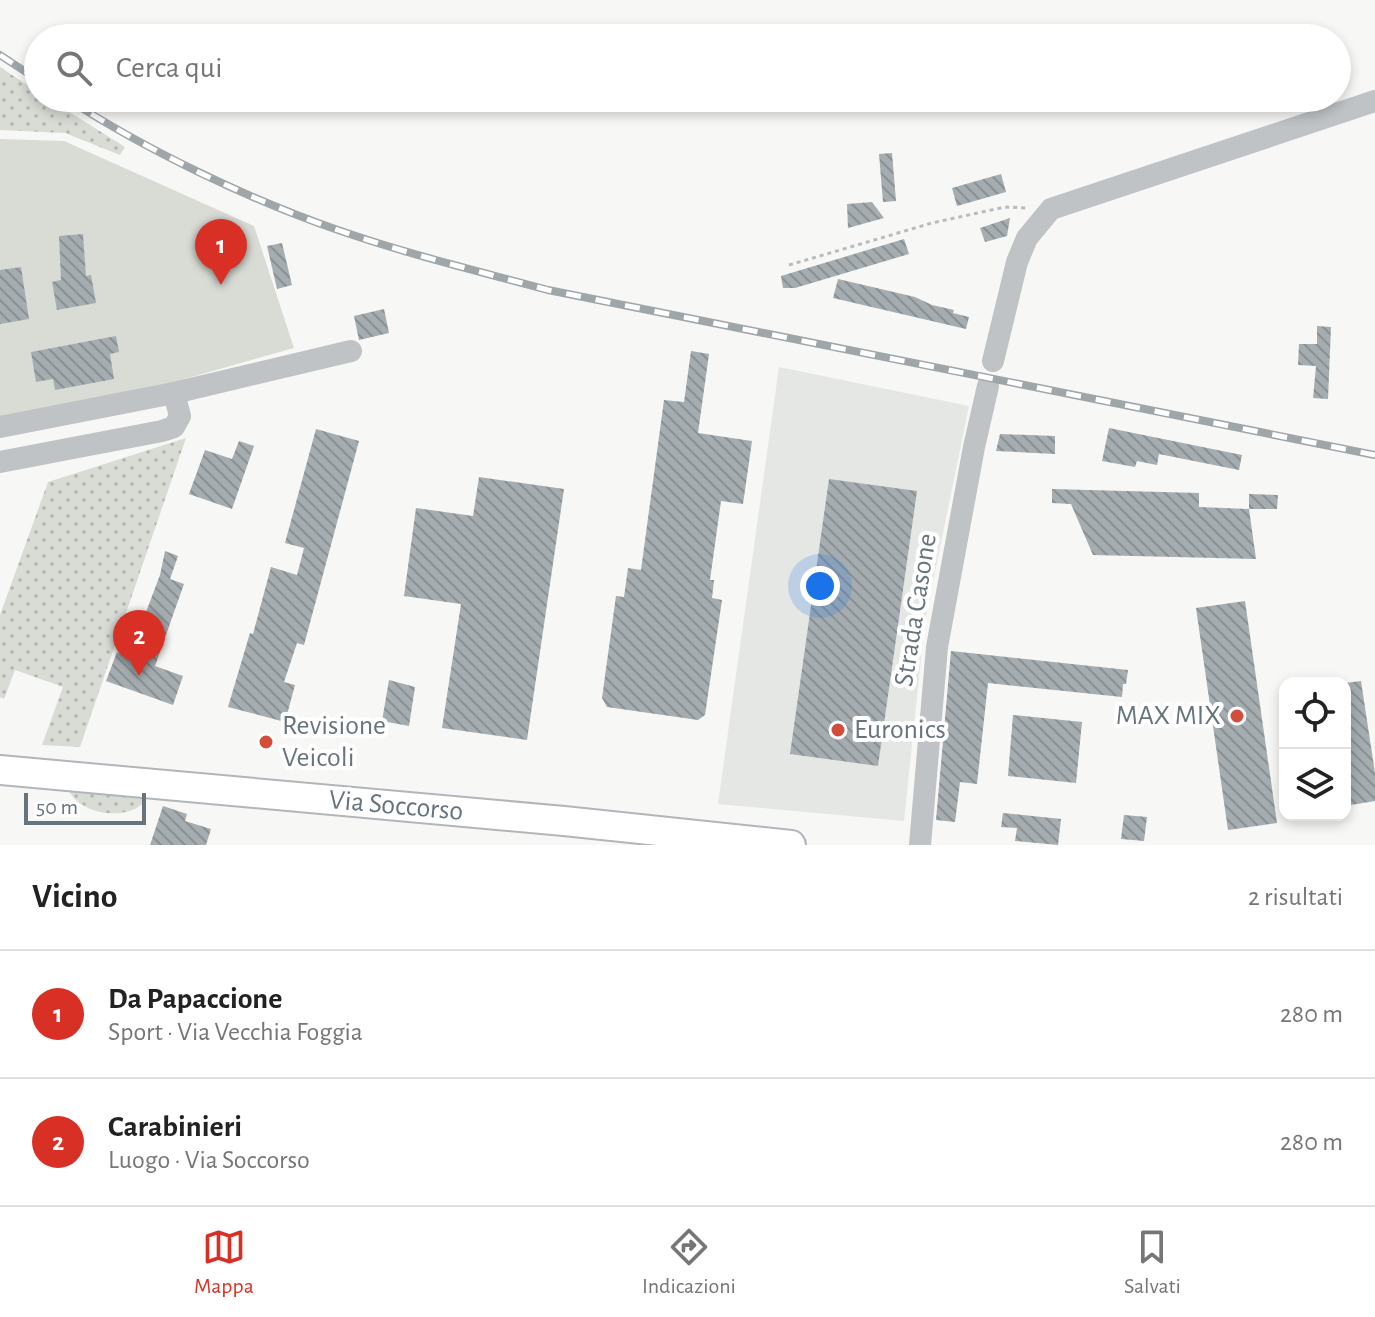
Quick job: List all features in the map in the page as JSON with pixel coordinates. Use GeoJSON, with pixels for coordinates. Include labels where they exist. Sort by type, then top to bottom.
{"type":"FeatureCollection","features":[{"type":"Feature","properties":{"kind":"main road","name":"Via Soccorso"},"geometry":{"type":"LineString","coordinates":[[0,770],[791,845]]}},
{"type":"Feature","properties":{"kind":"street"},"geometry":{"type":"LineString","coordinates":[[1351,109],[1375,101]]}},
{"type":"Feature","properties":{"kind":"street"},"geometry":{"type":"LineString","coordinates":[[993,361],[1017,262],[1027,238],[1051,209],[1342,112]]}},
{"type":"Feature","properties":{"kind":"street"},"geometry":{"type":"LineString","coordinates":[[0,427],[174,393],[351,351]]}},
{"type":"Feature","properties":{"kind":"street","name":"Strada Casone"},"geometry":{"type":"LineString","coordinates":[[920,845],[937,647],[988,386]]}},
{"type":"Feature","properties":{"kind":"street"},"geometry":{"type":"LineString","coordinates":[[0,462],[174,427],[180,416],[174,393]]}},
{"type":"Feature","properties":{"kind":"path"},"geometry":{"type":"LineString","coordinates":[[789,265],[932,223],[1005,207],[1051,209]]}},
{"type":"Feature","properties":{"kind":"shaded area"},"geometry":{"type":"Polygon","coordinates":[[[0,67],[24,83],[24,112],[69,112],[125,147],[120,155],[65,133],[0,130],[0,67]]]}},
{"type":"Feature","properties":{"kind":"shaded area"},"geometry":{"type":"Polygon","coordinates":[[[0,139],[64,141],[254,226],[294,348],[159,389],[0,423],[0,139]]]}},
{"type":"Feature","properties":{"kind":"shaded area"},"geometry":{"type":"Polygon","coordinates":[[[779,367],[969,406],[925,621],[904,821],[718,804],[779,367]]]}},
{"type":"Feature","properties":{"kind":"shaded area"},"geometry":{"type":"Polygon","coordinates":[[[186,438],[80,747],[42,745],[63,687],[15,670],[4,699],[0,697],[0,615],[48,482],[186,438]]]}},
{"type":"Feature","properties":{"kind":"shaded area"},"geometry":{"type":"Polygon","coordinates":[[[68,789],[147,799],[129,811],[105,813],[82,805],[68,789]]]}},
{"type":"Feature","properties":{"kind":"building"},"geometry":{"type":"Polygon","coordinates":[[[892,153],[896,201],[883,202],[879,154],[892,153]]]}},
{"type":"Feature","properties":{"kind":"building"},"geometry":{"type":"Polygon","coordinates":[[[1001,174],[1006,192],[957,206],[952,188],[1001,174]]]}},
{"type":"Feature","properties":{"kind":"building"},"geometry":{"type":"Polygon","coordinates":[[[872,202],[884,218],[848,228],[847,204],[872,202]]]}},
{"type":"Feature","properties":{"kind":"building"},"geometry":{"type":"Polygon","coordinates":[[[1010,218],[1007,236],[985,242],[980,228],[1010,218]]]}},
{"type":"Feature","properties":{"kind":"building"},"geometry":{"type":"Polygon","coordinates":[[[83,234],[86,276],[91,275],[96,303],[57,310],[52,282],[61,280],[59,236],[83,234]]]}},
{"type":"Feature","properties":{"kind":"building"},"geometry":{"type":"Polygon","coordinates":[[[904,239],[909,254],[795,288],[783,288],[781,276],[904,239]]]}},
{"type":"Feature","properties":{"kind":"building"},"geometry":{"type":"Polygon","coordinates":[[[282,243],[292,285],[277,289],[267,246],[282,243]]]}},
{"type":"Feature","properties":{"kind":"building"},"geometry":{"type":"Polygon","coordinates":[[[21,267],[29,319],[0,324],[0,270],[21,267]]]}},
{"type":"Feature","properties":{"kind":"building"},"geometry":{"type":"Polygon","coordinates":[[[838,279],[915,297],[954,310],[953,313],[969,317],[966,329],[833,298],[838,279]]]}},
{"type":"Feature","properties":{"kind":"building"},"geometry":{"type":"Polygon","coordinates":[[[384,309],[389,333],[359,340],[354,316],[384,309]]]}},
{"type":"Feature","properties":{"kind":"building"},"geometry":{"type":"Polygon","coordinates":[[[1317,326],[1331,327],[1328,399],[1313,398],[1316,366],[1298,365],[1299,344],[1317,344],[1317,326]]]}},
{"type":"Feature","properties":{"kind":"building"},"geometry":{"type":"Polygon","coordinates":[[[116,336],[119,352],[110,354],[114,379],[55,390],[53,379],[36,382],[31,352],[116,336]]]}},
{"type":"Feature","properties":{"kind":"building"},"geometry":{"type":"Polygon","coordinates":[[[691,351],[709,354],[698,433],[752,441],[743,504],[721,501],[710,580],[714,580],[712,598],[722,600],[705,715],[698,720],[607,707],[602,698],[616,596],[624,597],[628,568],[641,570],[664,400],[684,402],[691,351]]]}},
{"type":"Feature","properties":{"kind":"building"},"geometry":{"type":"Polygon","coordinates":[[[1109,428],[1242,455],[1239,470],[1159,454],[1157,465],[1137,461],[1135,467],[1102,461],[1109,428]]]}},
{"type":"Feature","properties":{"kind":"building"},"geometry":{"type":"Polygon","coordinates":[[[316,429],[359,441],[304,645],[297,643],[284,682],[295,685],[285,722],[228,707],[250,633],[253,634],[271,567],[297,575],[304,548],[285,543],[316,429]]]}},
{"type":"Feature","properties":{"kind":"building"},"geometry":{"type":"Polygon","coordinates":[[[1000,434],[1055,436],[1055,454],[996,451],[1000,434]]]}},
{"type":"Feature","properties":{"kind":"building"},"geometry":{"type":"Polygon","coordinates":[[[239,441],[254,446],[232,509],[189,494],[205,450],[232,459],[239,441]]]}},
{"type":"Feature","properties":{"kind":"building"},"geometry":{"type":"Polygon","coordinates":[[[479,477],[564,489],[527,740],[442,728],[461,604],[404,596],[416,508],[473,516],[479,477]]]}},
{"type":"Feature","properties":{"kind":"building"},"geometry":{"type":"Polygon","coordinates":[[[829,479],[917,491],[878,766],[790,754],[829,479]]]}},
{"type":"Feature","properties":{"kind":"building"},"geometry":{"type":"Polygon","coordinates":[[[1052,489],[1199,493],[1199,507],[1249,509],[1256,559],[1093,555],[1071,504],[1052,503],[1052,489]]]}},
{"type":"Feature","properties":{"kind":"building"},"geometry":{"type":"Polygon","coordinates":[[[1249,494],[1278,495],[1277,509],[1249,509],[1249,494]]]}},
{"type":"Feature","properties":{"kind":"building"},"geometry":{"type":"Polygon","coordinates":[[[165,551],[178,556],[170,579],[184,584],[155,666],[183,676],[173,705],[106,681],[117,652],[129,657],[160,575],[165,551]]]}},
{"type":"Feature","properties":{"kind":"building","name":"MAX MIX"},"geometry":{"type":"Polygon","coordinates":[[[1245,601],[1277,823],[1228,830],[1196,608],[1245,601]]]}},
{"type":"Feature","properties":{"kind":"building"},"geometry":{"type":"Polygon","coordinates":[[[951,651],[1128,670],[1126,684],[1123,684],[1122,697],[988,683],[977,784],[960,782],[955,822],[936,820],[951,651]]]}},
{"type":"Feature","properties":{"kind":"building"},"geometry":{"type":"Polygon","coordinates":[[[389,680],[415,687],[409,726],[382,721],[389,680]]]}},
{"type":"Feature","properties":{"kind":"building"},"geometry":{"type":"Polygon","coordinates":[[[1361,681],[1375,773],[1375,801],[1351,805],[1351,749],[1351,682],[1361,681]]]}},
{"type":"Feature","properties":{"kind":"building"},"geometry":{"type":"Polygon","coordinates":[[[1013,715],[1082,722],[1076,783],[1008,776],[1013,715]]]}},
{"type":"Feature","properties":{"kind":"building"},"geometry":{"type":"Polygon","coordinates":[[[163,806],[187,814],[185,821],[211,829],[206,845],[150,845],[163,806]]]}},
{"type":"Feature","properties":{"kind":"building"},"geometry":{"type":"Polygon","coordinates":[[[1003,813],[1061,819],[1058,845],[1015,841],[1017,828],[1001,827],[1003,813]]]}},
{"type":"Feature","properties":{"kind":"building"},"geometry":{"type":"Polygon","coordinates":[[[1124,815],[1147,817],[1144,841],[1121,839],[1124,815]]]}},
{"type":"Feature","properties":{"kind":"railway"},"geometry":{"type":"LineString","coordinates":[[0,55],[24,71]]}},
{"type":"Feature","properties":{"kind":"railway"},"geometry":{"type":"LineString","coordinates":[[88,112],[163,154],[304,218],[390,247],[548,290],[1375,455]]}},
{"type":"Feature","properties":{"kind":"place","name":"Da Papaccione"},"geometry":{"type":"Point","coordinates":[221,285]}},
{"type":"Feature","properties":{"kind":"place","name":"Carabinieri"},"geometry":{"type":"Point","coordinates":[139,676]}},
{"type":"Feature","properties":{"kind":"place","name":"MAX MIX"},"geometry":{"type":"Point","coordinates":[1237,716]}},
{"type":"Feature","properties":{"kind":"place","name":"Euronics"},"geometry":{"type":"Point","coordinates":[838,730]}},
{"type":"Feature","properties":{"kind":"place","name":"Revisione Veicoli"},"geometry":{"type":"Point","coordinates":[266,742]}}]}
